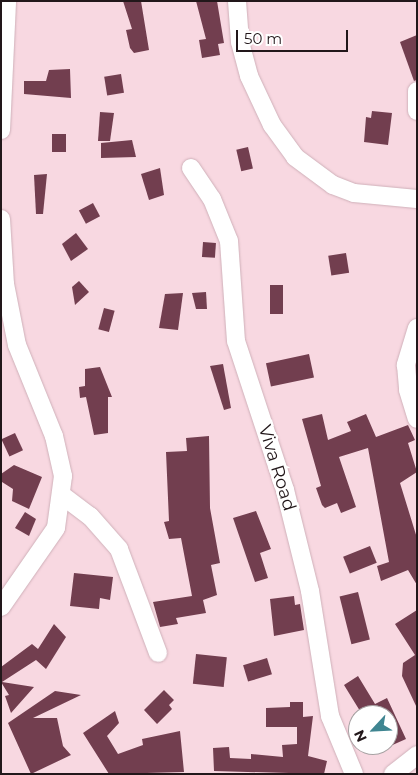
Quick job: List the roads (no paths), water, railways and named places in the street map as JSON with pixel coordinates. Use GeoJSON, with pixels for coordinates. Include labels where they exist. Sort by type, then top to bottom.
{"type":"FeatureCollection","features":[{"type":"Feature","properties":{"kind":"street"},"geometry":{"type":"LineString","coordinates":[[237,1],[240,42],[248,76],[272,125],[295,157],[333,185],[354,193],[417,199]]}},
{"type":"Feature","properties":{"kind":"street"},"geometry":{"type":"LineString","coordinates":[[1,130],[5,10]]}},
{"type":"Feature","properties":{"kind":"street"},"geometry":{"type":"LineString","coordinates":[[417,91],[417,111]]}},
{"type":"Feature","properties":{"kind":"street","name":"Viva Road"},"geometry":{"type":"LineString","coordinates":[[192,168],[212,199],[229,241],[236,341],[285,490],[310,591],[330,716],[354,774]]}},
{"type":"Feature","properties":{"kind":"street"},"geometry":{"type":"LineString","coordinates":[[1,219],[12,322],[22,365],[60,456],[63,496],[48,543],[1,607]]}},
{"type":"Feature","properties":{"kind":"street"},"geometry":{"type":"LineString","coordinates":[[417,328],[406,365],[408,390],[417,419]]}},
{"type":"Feature","properties":{"kind":"street"},"geometry":{"type":"LineString","coordinates":[[63,496],[90,516],[119,549],[158,653]]}},
{"type":"Feature","properties":{"kind":"street"},"geometry":{"type":"LineString","coordinates":[[393,774],[417,755]]}}]}
